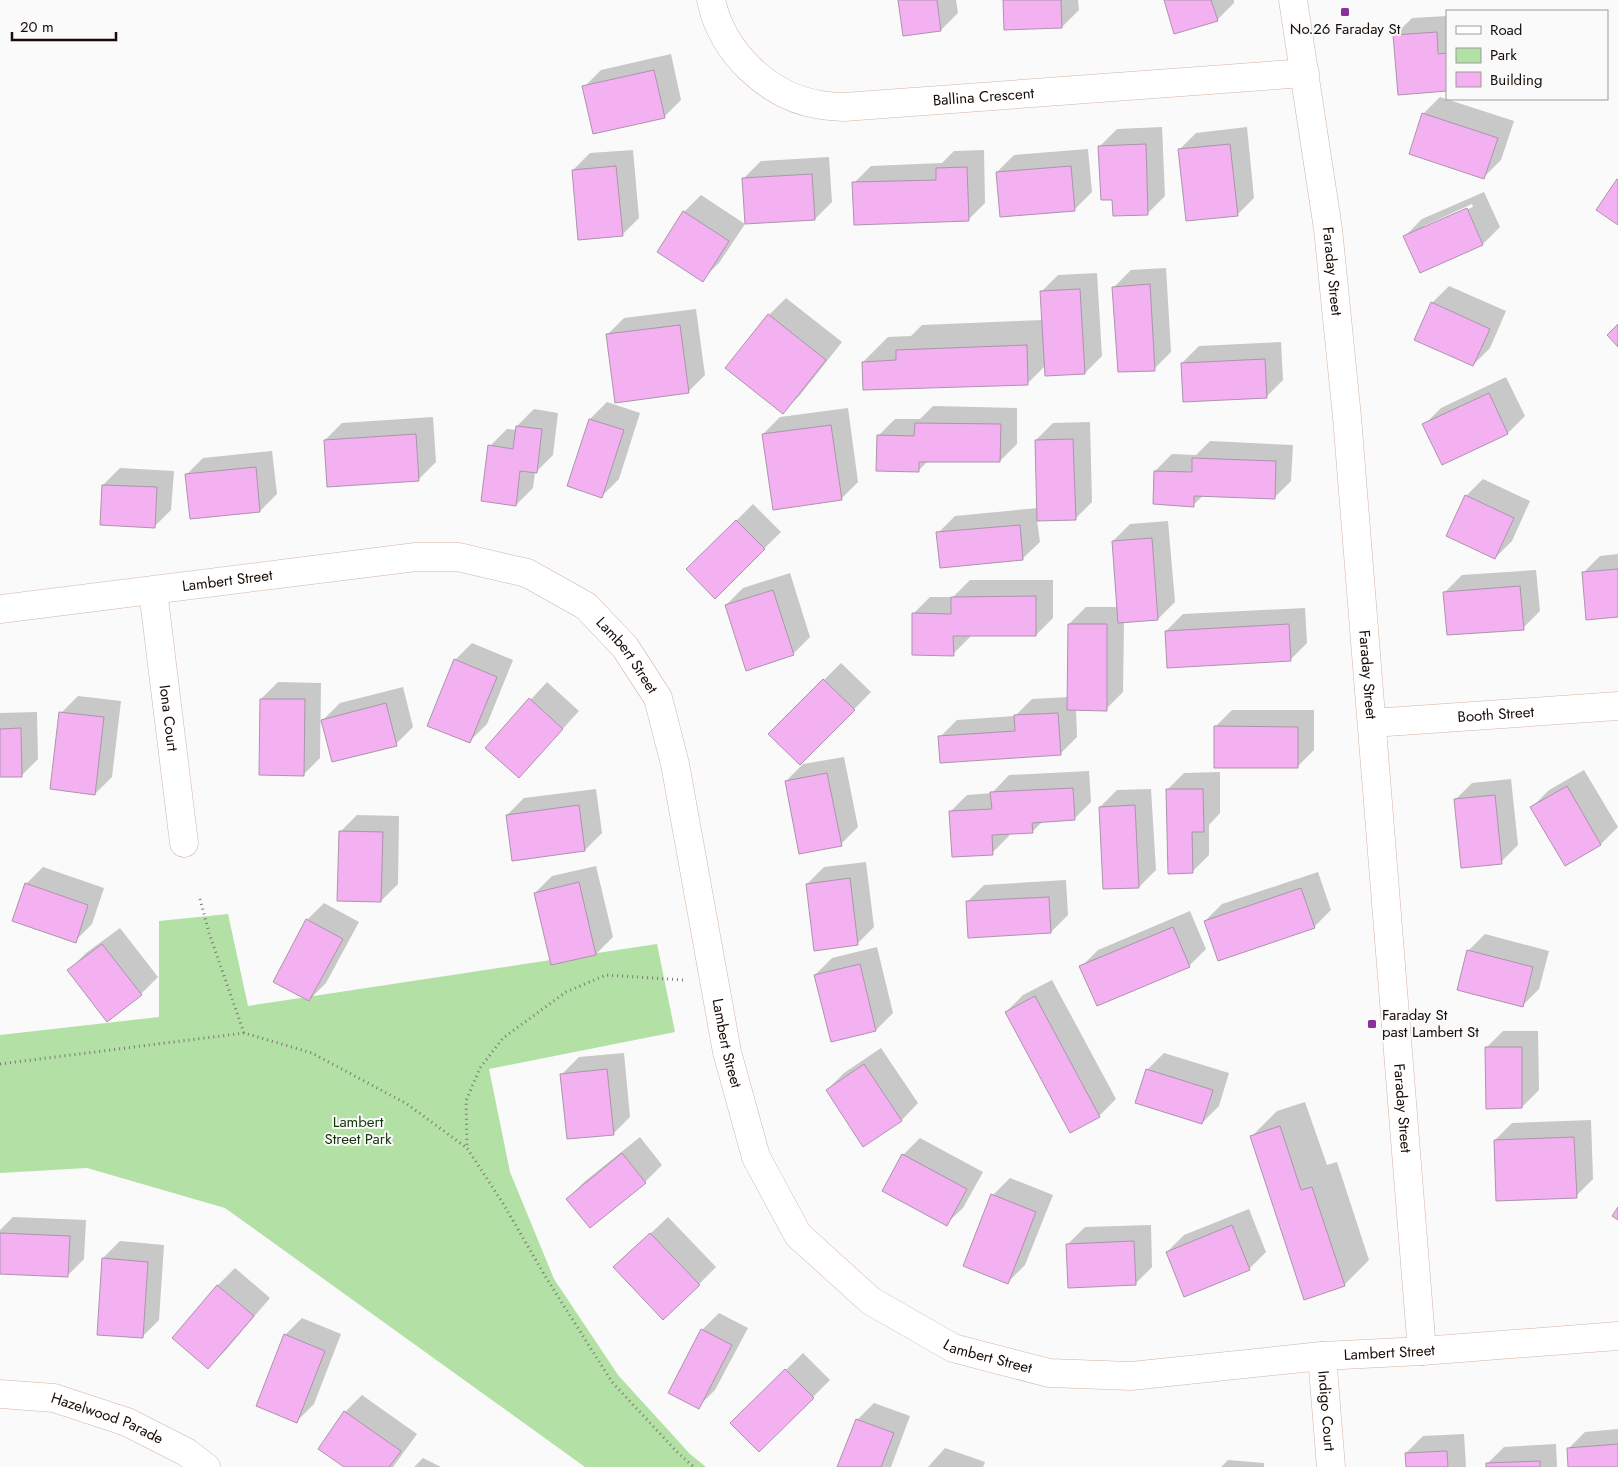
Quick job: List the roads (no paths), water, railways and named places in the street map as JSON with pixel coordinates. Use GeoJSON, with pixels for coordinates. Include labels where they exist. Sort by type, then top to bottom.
{"type":"FeatureCollection","features":[{"type":"Feature","properties":{"kind":"street","name":"Ballina Crescent"},"geometry":{"type":"LineString","coordinates":[[711,0],[722,30],[732,49],[745,64],[765,82],[787,95],[820,105],[854,107],[1305,73]]}},
{"type":"Feature","properties":{"kind":"street","name":"Faraday Street"},"geometry":{"type":"LineString","coordinates":[[1293,0],[1328,228],[1348,426],[1422,1351]]}},
{"type":"Feature","properties":{"kind":"street","name":"Lambert Street"},"geometry":{"type":"LineString","coordinates":[[0,609],[416,557],[458,557],[528,573],[586,606],[625,648],[658,698],[675,764],[727,1052],[756,1157],[798,1235],[871,1301],[953,1348],[1048,1373],[1131,1376],[1322,1356],[1422,1351],[1618,1336]]}},
{"type":"Feature","properties":{"kind":"street","name":"Iona Court"},"geometry":{"type":"LineString","coordinates":[[153,591],[184,843]]}},
{"type":"Feature","properties":{"kind":"street","name":"Booth Street"},"geometry":{"type":"LineString","coordinates":[[1372,723],[1618,706]]}},
{"type":"Feature","properties":{"kind":"street","name":"Indigo Court"},"geometry":{"type":"LineString","coordinates":[[1322,1356],[1330,1467]]}},
{"type":"Feature","properties":{"kind":"street","name":"Hazelwood Parade"},"geometry":{"type":"LineString","coordinates":[[0,1394],[54,1398],[127,1422],[186,1452],[206,1467]]}},
{"type":"Feature","properties":{"kind":"place","name":"No.26 Faraday St"},"geometry":{"type":"Point","coordinates":[1345,12]}},
{"type":"Feature","properties":{"kind":"place","name":"Faraday St past Lambert St"},"geometry":{"type":"Point","coordinates":[1372,1024]}},
{"type":"Feature","properties":{"kind":"park label","name":"Lambert Street Park"},"geometry":{"type":"Point","coordinates":[358,1130]}}]}
